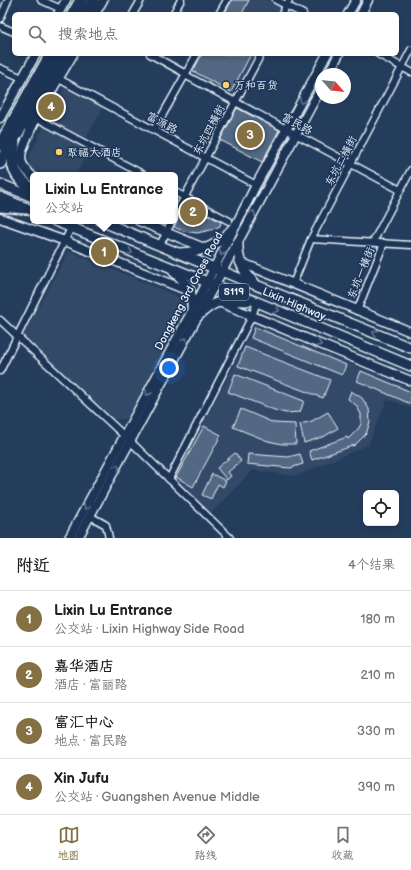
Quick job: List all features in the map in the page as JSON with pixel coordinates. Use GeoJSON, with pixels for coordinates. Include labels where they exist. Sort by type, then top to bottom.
{"type":"FeatureCollection","features":[{"type":"Feature","properties":{"kind":"highway"},"geometry":{"type":"LineString","coordinates":[[74,12],[81,0]]}},
{"type":"Feature","properties":{"kind":"highway"},"geometry":{"type":"LineString","coordinates":[[86,12],[93,0]]}},
{"type":"Feature","properties":{"kind":"highway"},"geometry":{"type":"LineString","coordinates":[[0,145],[50,56]]}},
{"type":"Feature","properties":{"kind":"highway"},"geometry":{"type":"LineString","coordinates":[[0,163],[62,56]]}},
{"type":"Feature","properties":{"kind":"highway"},"geometry":{"type":"LineString","coordinates":[[30,188],[22,182],[14,169],[12,156],[18,131],[37,118]]}},
{"type":"Feature","properties":{"kind":"highway"},"geometry":{"type":"LineString","coordinates":[[0,206],[29,210]]}},
{"type":"Feature","properties":{"kind":"main road"},"geometry":{"type":"LineString","coordinates":[[0,184],[30,196]]}},
{"type":"Feature","properties":{"kind":"main road"},"geometry":{"type":"LineString","coordinates":[[0,197],[29,210]]}},
{"type":"Feature","properties":{"kind":"main road"},"geometry":{"type":"LineString","coordinates":[[179,253],[196,251],[217,243],[225,238],[233,223]]}},
{"type":"Feature","properties":{"kind":"main road","name":"Lixin Highway"},"geometry":{"type":"LineString","coordinates":[[62,224],[211,283],[411,366]]}},
{"type":"Feature","properties":{"kind":"main road","name":"Lixin Highway"},"geometry":{"type":"LineString","coordinates":[[110,224],[160,244],[218,270],[411,348]]}},
{"type":"Feature","properties":{"kind":"main road"},"geometry":{"type":"LineString","coordinates":[[238,242],[237,252],[240,262],[248,276],[258,285]]}},
{"type":"Feature","properties":{"kind":"main road"},"geometry":{"type":"LineString","coordinates":[[169,267],[186,283],[191,292],[194,315],[213,303],[234,300],[257,302]]}},
{"type":"Feature","properties":{"kind":"street"},"geometry":{"type":"LineString","coordinates":[[0,19],[8,0]]}},
{"type":"Feature","properties":{"kind":"street"},"geometry":{"type":"LineString","coordinates":[[41,0],[60,12],[66,0]]}},
{"type":"Feature","properties":{"kind":"street"},"geometry":{"type":"LineString","coordinates":[[96,12],[103,0]]}},
{"type":"Feature","properties":{"kind":"street"},"geometry":{"type":"LineString","coordinates":[[134,12],[141,0]]}},
{"type":"Feature","properties":{"kind":"street"},"geometry":{"type":"LineString","coordinates":[[174,12],[180,0]]}},
{"type":"Feature","properties":{"kind":"street"},"geometry":{"type":"LineString","coordinates":[[220,12],[227,0]]}},
{"type":"Feature","properties":{"kind":"street"},"geometry":{"type":"LineString","coordinates":[[276,0],[288,3],[300,12]]}},
{"type":"Feature","properties":{"kind":"street"},"geometry":{"type":"LineString","coordinates":[[349,12],[356,0]]}},
{"type":"Feature","properties":{"kind":"street"},"geometry":{"type":"LineString","coordinates":[[362,12],[368,0]]}},
{"type":"Feature","properties":{"kind":"street"},"geometry":{"type":"LineString","coordinates":[[283,12],[288,3]]}},
{"type":"Feature","properties":{"kind":"street"},"geometry":{"type":"LineString","coordinates":[[0,26],[12,31]]}},
{"type":"Feature","properties":{"kind":"street","name":"东坑二横街"},"geometry":{"type":"LineString","coordinates":[[292,284],[311,239],[411,50]]}},
{"type":"Feature","properties":{"kind":"street"},"geometry":{"type":"LineString","coordinates":[[0,118],[35,56]]}},
{"type":"Feature","properties":{"kind":"street"},"geometry":{"type":"LineString","coordinates":[[30,174],[23,166],[21,160],[23,146],[72,56]]}},
{"type":"Feature","properties":{"kind":"street","name":"富民路"},"geometry":{"type":"LineString","coordinates":[[153,56],[185,75],[400,190]]}},
{"type":"Feature","properties":{"kind":"street"},"geometry":{"type":"LineString","coordinates":[[154,130],[196,56]]}},
{"type":"Feature","properties":{"kind":"street","name":"东坑四横街"},"geometry":{"type":"LineString","coordinates":[[178,210],[260,56]]}},
{"type":"Feature","properties":{"kind":"street","name":"Dongkeng 3rd Cross Road"},"geometry":{"type":"LineString","coordinates":[[218,270],[233,223],[256,185],[326,56]]}},
{"type":"Feature","properties":{"kind":"street"},"geometry":{"type":"LineString","coordinates":[[331,68],[338,56]]}},
{"type":"Feature","properties":{"kind":"street"},"geometry":{"type":"LineString","coordinates":[[382,56],[411,72]]}},
{"type":"Feature","properties":{"kind":"street"},"geometry":{"type":"LineString","coordinates":[[0,68],[22,78]]}},
{"type":"Feature","properties":{"kind":"street","name":"富源路"},"geometry":{"type":"LineString","coordinates":[[59,79],[256,185]]}},
{"type":"Feature","properties":{"kind":"street","name":"Dongkeng 3rd Cross Road"},"geometry":{"type":"LineString","coordinates":[[78,538],[131,442],[218,270],[238,242],[315,99]]}},
{"type":"Feature","properties":{"kind":"street"},"geometry":{"type":"LineString","coordinates":[[37,118],[138,172]]}},
{"type":"Feature","properties":{"kind":"street","name":"东坑一横街"},"geometry":{"type":"LineString","coordinates":[[373,242],[411,170]]}},
{"type":"Feature","properties":{"kind":"street"},"geometry":{"type":"LineString","coordinates":[[178,194],[233,223]]}},
{"type":"Feature","properties":{"kind":"street"},"geometry":{"type":"LineString","coordinates":[[0,218],[65,241],[191,292]]}},
{"type":"Feature","properties":{"kind":"street"},"geometry":{"type":"LineString","coordinates":[[146,224],[204,248]]}},
{"type":"Feature","properties":{"kind":"street"},"geometry":{"type":"LineString","coordinates":[[160,244],[170,224]]}},
{"type":"Feature","properties":{"kind":"street"},"geometry":{"type":"LineString","coordinates":[[0,371],[71,228]]}},
{"type":"Feature","properties":{"kind":"street"},"geometry":{"type":"LineString","coordinates":[[311,239],[411,245]]}},
{"type":"Feature","properties":{"kind":"street","name":"东坑一横街"},"geometry":{"type":"LineString","coordinates":[[357,311],[384,243]]}},
{"type":"Feature","properties":{"kind":"street"},"geometry":{"type":"LineString","coordinates":[[240,262],[411,332]]}},
{"type":"Feature","properties":{"kind":"street"},"geometry":{"type":"LineString","coordinates":[[219,302],[411,381]]}},
{"type":"Feature","properties":{"kind":"street"},"geometry":{"type":"LineString","coordinates":[[170,479],[252,316],[257,302]]}},
{"type":"Feature","properties":{"kind":"street","name":"Dongkeng 3rd Cross Road"},"geometry":{"type":"LineString","coordinates":[[69,538],[124,436],[194,315]]}},
{"type":"Feature","properties":{"kind":"street"},"geometry":{"type":"LineString","coordinates":[[0,320],[131,442],[230,538]]}},
{"type":"Feature","properties":{"kind":"street"},"geometry":{"type":"LineString","coordinates":[[90,516],[106,524],[109,538]]}},
{"type":"Feature","properties":{"kind":"shaded area"},"geometry":{"type":"Polygon","coordinates":[[[232,0],[267,0],[281,7],[278,12],[225,12],[232,0]]]}},
{"type":"Feature","properties":{"kind":"shaded area","name":"万和百货"},"geometry":{"type":"Polygon","coordinates":[[[201,56],[255,56],[233,96],[191,74],[201,56]]]}},
{"type":"Feature","properties":{"kind":"shaded area"},"geometry":{"type":"Polygon","coordinates":[[[65,87],[103,107],[86,139],[49,119],[65,87]]]}},
{"type":"Feature","properties":{"kind":"shaded area","name":"聚福大酒店"},"geometry":{"type":"Polygon","coordinates":[[[44,127],[89,150],[78,172],[40,172],[32,168],[29,159],[30,154],[44,127]]]}},
{"type":"Feature","properties":{"kind":"shaded area"},"geometry":{"type":"Polygon","coordinates":[[[69,251],[186,300],[187,308],[128,419],[111,419],[23,335],[69,251]]]}},
{"type":"Feature","properties":{"kind":"shaded area"},"geometry":{"type":"Polygon","coordinates":[[[255,325],[411,389],[411,408],[387,399],[368,445],[296,476],[253,470],[211,513],[175,478],[255,325]]]}},
{"type":"Feature","properties":{"kind":"building"},"geometry":{"type":"Polygon","coordinates":[[[232,0],[249,0],[243,12],[225,12],[232,0]]]}},
{"type":"Feature","properties":{"kind":"building","name":"万和百货"},"geometry":{"type":"Polygon","coordinates":[[[201,56],[250,56],[231,92],[193,71],[201,56]]]}},
{"type":"Feature","properties":{"kind":"building"},"geometry":{"type":"Polygon","coordinates":[[[237,108],[279,130],[262,162],[220,140],[237,108]]]}},
{"type":"Feature","properties":{"kind":"building"},"geometry":{"type":"Polygon","coordinates":[[[186,203],[221,222],[220,226],[211,230],[197,233],[183,231],[174,227],[176,224],[178,224],[178,219],[186,203]]]}},
{"type":"Feature","properties":{"kind":"building"},"geometry":{"type":"Polygon","coordinates":[[[255,327],[346,365],[342,375],[251,338],[255,327]]]}},
{"type":"Feature","properties":{"kind":"building"},"geometry":{"type":"Polygon","coordinates":[[[245,347],[330,380],[323,398],[238,366],[245,347]]]}},
{"type":"Feature","properties":{"kind":"building"},"geometry":{"type":"Polygon","coordinates":[[[361,371],[411,392],[411,404],[357,381],[361,371]]]}},
{"type":"Feature","properties":{"kind":"building"},"geometry":{"type":"Polygon","coordinates":[[[235,374],[304,401],[300,412],[286,413],[277,411],[228,392],[235,374]]]}},
{"type":"Feature","properties":{"kind":"building"},"geometry":{"type":"Polygon","coordinates":[[[351,391],[362,398],[369,409],[370,422],[366,434],[355,445],[312,460],[309,451],[347,437],[348,439],[361,424],[361,414],[356,405],[348,399],[351,391]]]}},
{"type":"Feature","properties":{"kind":"building"},"geometry":{"type":"Polygon","coordinates":[[[241,409],[274,423],[295,424],[296,444],[282,444],[268,441],[233,427],[241,409]]]}},
{"type":"Feature","properties":{"kind":"building"},"geometry":{"type":"Polygon","coordinates":[[[328,412],[338,428],[325,436],[304,443],[300,424],[312,421],[328,412]]]}},
{"type":"Feature","properties":{"kind":"building"},"geometry":{"type":"Polygon","coordinates":[[[204,426],[221,435],[193,487],[176,477],[204,426]]]}},
{"type":"Feature","properties":{"kind":"building"},"geometry":{"type":"Polygon","coordinates":[[[235,453],[241,461],[228,472],[231,476],[227,480],[217,468],[235,453]]]}},
{"type":"Feature","properties":{"kind":"building"},"geometry":{"type":"Polygon","coordinates":[[[248,454],[288,457],[300,454],[303,464],[290,468],[247,464],[248,454]]]}},
{"type":"Feature","properties":{"kind":"building"},"geometry":{"type":"Polygon","coordinates":[[[212,474],[226,481],[223,487],[218,484],[211,499],[202,495],[212,474]]]}},
{"type":"Feature","properties":{"kind":"place","name":"万和百货"},"geometry":{"type":"Point","coordinates":[226,85]}},
{"type":"Feature","properties":{"kind":"place","name":"Xin Jufu"},"geometry":{"type":"Point","coordinates":[51,107]}},
{"type":"Feature","properties":{"kind":"place","name":"富汇中心"},"geometry":{"type":"Point","coordinates":[250,135]}},
{"type":"Feature","properties":{"kind":"place","name":"聚福大酒店"},"geometry":{"type":"Point","coordinates":[59,152]}},
{"type":"Feature","properties":{"kind":"place","name":"嘉华酒店"},"geometry":{"type":"Point","coordinates":[193,212]}},
{"type":"Feature","properties":{"kind":"place","name":"Lixin Lu Entrance"},"geometry":{"type":"Point","coordinates":[104,252]}}]}
